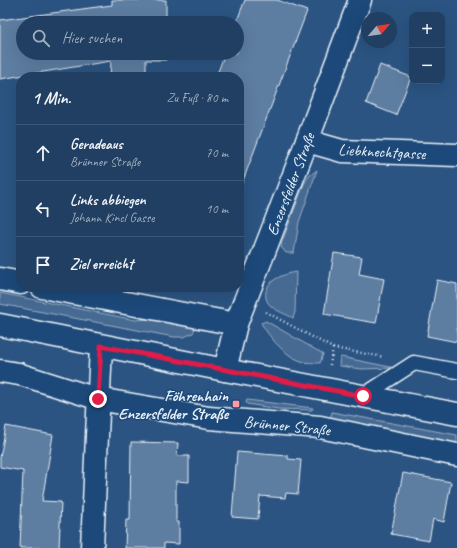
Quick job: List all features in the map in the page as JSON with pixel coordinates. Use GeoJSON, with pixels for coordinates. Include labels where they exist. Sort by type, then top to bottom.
{"type":"FeatureCollection","features":[{"type":"Feature","properties":{"kind":"street","name":"Enzersfelder Straße"},"geometry":{"type":"LineString","coordinates":[[225,370],[236,324],[244,301],[307,141],[360,0]]}},
{"type":"Feature","properties":{"kind":"street","name":"Liebknechtgasse"},"geometry":{"type":"LineString","coordinates":[[307,141],[342,151],[457,155]]}},
{"type":"Feature","properties":{"kind":"street"},"geometry":{"type":"LineString","coordinates":[[0,279],[16,282]]}},
{"type":"Feature","properties":{"kind":"street"},"geometry":{"type":"LineString","coordinates":[[68,292],[236,324]]}},
{"type":"Feature","properties":{"kind":"street"},"geometry":{"type":"LineString","coordinates":[[0,325],[101,346],[457,414]]}},
{"type":"Feature","properties":{"kind":"street"},"geometry":{"type":"LineString","coordinates":[[92,548],[101,346]]}},
{"type":"Feature","properties":{"kind":"street","name":"Brünner Straße"},"geometry":{"type":"LineString","coordinates":[[9,372],[98,399],[209,418],[320,427],[457,455]]}},
{"type":"Feature","properties":{"kind":"lane"},"geometry":{"type":"LineString","coordinates":[[363,396],[414,363],[457,371]]}},
{"type":"Feature","properties":{"kind":"path"},"geometry":{"type":"LineString","coordinates":[[244,301],[333,348],[414,363]]}},
{"type":"Feature","properties":{"kind":"shaded area"},"geometry":{"type":"Polygon","coordinates":[[[317,170],[299,222],[294,253],[286,253],[281,247],[282,242],[304,184],[308,177],[317,170]]]}},
{"type":"Feature","properties":{"kind":"shaded area"},"geometry":{"type":"Polygon","coordinates":[[[296,272],[295,312],[293,318],[270,305],[266,298],[266,292],[268,287],[275,279],[296,272]]]}},
{"type":"Feature","properties":{"kind":"shaded area"},"geometry":{"type":"Polygon","coordinates":[[[0,293],[135,320],[172,318],[194,323],[195,328],[193,333],[184,337],[174,337],[0,304],[0,293]]]}},
{"type":"Feature","properties":{"kind":"shaded area"},"geometry":{"type":"Polygon","coordinates":[[[266,321],[323,354],[320,363],[308,363],[289,355],[273,340],[261,323],[266,321]]]}},
{"type":"Feature","properties":{"kind":"shaded area"},"geometry":{"type":"Polygon","coordinates":[[[341,357],[395,368],[361,369],[340,366],[339,364],[341,357]]]}},
{"type":"Feature","properties":{"kind":"shaded area"},"geometry":{"type":"Polygon","coordinates":[[[247,400],[313,408],[312,410],[278,409],[247,404],[247,400]]]}},
{"type":"Feature","properties":{"kind":"shaded area"},"geometry":{"type":"Polygon","coordinates":[[[332,412],[457,435],[457,445],[330,420],[332,412]]]}},
{"type":"Feature","properties":{"kind":"building"},"geometry":{"type":"Polygon","coordinates":[[[112,0],[166,0],[166,16],[30,16],[112,5],[112,0]]]}},
{"type":"Feature","properties":{"kind":"building"},"geometry":{"type":"Polygon","coordinates":[[[245,0],[277,0],[307,11],[244,178],[244,72],[218,72],[222,60],[244,60],[244,16],[239,16],[245,0]]]}},
{"type":"Feature","properties":{"kind":"building"},"geometry":{"type":"Polygon","coordinates":[[[16,18],[16,60],[146,60],[146,72],[110,72],[111,61],[43,72],[16,72],[16,76],[0,79],[0,20],[16,18]]]}},
{"type":"Feature","properties":{"kind":"building"},"geometry":{"type":"Polygon","coordinates":[[[380,65],[409,76],[409,82],[396,115],[366,103],[380,65]]]}},
{"type":"Feature","properties":{"kind":"building"},"geometry":{"type":"Polygon","coordinates":[[[334,253],[362,257],[359,274],[384,279],[376,323],[324,314],[334,253]]]}},
{"type":"Feature","properties":{"kind":"building"},"geometry":{"type":"Polygon","coordinates":[[[437,280],[457,284],[457,342],[427,336],[437,280]]]}},
{"type":"Feature","properties":{"kind":"building"},"geometry":{"type":"Polygon","coordinates":[[[6,426],[53,435],[42,501],[61,502],[59,548],[20,548],[23,471],[0,467],[0,458],[6,426]]]}},
{"type":"Feature","properties":{"kind":"building"},"geometry":{"type":"Polygon","coordinates":[[[131,442],[178,443],[177,456],[189,456],[189,482],[176,481],[176,522],[179,522],[179,544],[164,543],[164,548],[125,548],[126,520],[130,520],[131,442]]]}},
{"type":"Feature","properties":{"kind":"building"},"geometry":{"type":"Polygon","coordinates":[[[237,452],[288,456],[288,459],[301,460],[298,494],[286,493],[285,498],[260,496],[258,519],[232,517],[237,452]]]}},
{"type":"Feature","properties":{"kind":"building"},"geometry":{"type":"Polygon","coordinates":[[[403,473],[451,482],[444,522],[433,519],[429,541],[391,534],[403,473]]]}},
{"type":"Feature","properties":{"kind":"place","name":"Föhrenhain Enzersfelder Straße"},"geometry":{"type":"Point","coordinates":[236,404]}},
{"type":"Feature","properties":{"kind":"route"},"geometry":{"type":"LineString","coordinates":[[98,399],[101,346],[363,396]]}}]}
